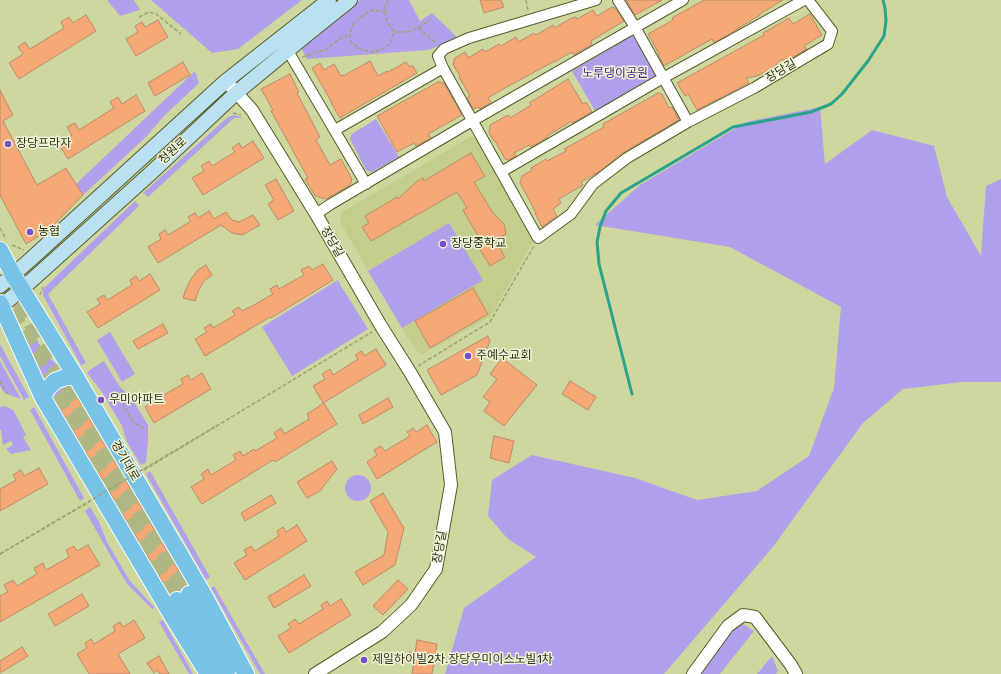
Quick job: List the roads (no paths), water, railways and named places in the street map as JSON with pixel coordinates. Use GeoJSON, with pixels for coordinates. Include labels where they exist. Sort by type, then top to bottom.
{"type":"FeatureCollection","features":[{"type":"Feature","properties":{"kind":"main road","name":"청원로"},"geometry":{"type":"LineString","coordinates":[[0,286],[226,81],[329,0]]}},
{"type":"Feature","properties":{"kind":"main road","name":"청원로"},"geometry":{"type":"LineString","coordinates":[[0,305],[22,290],[236,94],[291,55],[350,0]]}},
{"type":"Feature","properties":{"kind":"main road","name":"경기대로"},"geometry":{"type":"LineString","coordinates":[[0,250],[13,275],[76,377],[204,595],[246,674]]}},
{"type":"Feature","properties":{"kind":"main road"},"geometry":{"type":"LineString","coordinates":[[0,305],[43,398],[208,674]]}},
{"type":"Feature","properties":{"kind":"main road"},"geometry":{"type":"LineString","coordinates":[[43,398],[48,388],[55,380],[66,377],[76,377]]}},
{"type":"Feature","properties":{"kind":"main road"},"geometry":{"type":"LineString","coordinates":[[220,674],[183,597],[234,674]]}},
{"type":"Feature","properties":{"kind":"street"},"geometry":{"type":"LineString","coordinates":[[596,0],[469,38],[444,50],[438,56],[443,68],[501,172],[663,78],[804,0]]}},
{"type":"Feature","properties":{"kind":"street"},"geometry":{"type":"LineString","coordinates":[[618,0],[635,27],[688,122]]}},
{"type":"Feature","properties":{"kind":"street","name":"장당길"},"geometry":{"type":"LineString","coordinates":[[316,214],[472,121],[683,0]]}},
{"type":"Feature","properties":{"kind":"street","name":"장당길"},"geometry":{"type":"LineString","coordinates":[[501,172],[538,238],[572,214],[593,184],[627,158],[688,122],[754,88],[828,44],[832,31],[808,0]]}},
{"type":"Feature","properties":{"kind":"street"},"geometry":{"type":"LineString","coordinates":[[291,55],[366,184]]}},
{"type":"Feature","properties":{"kind":"street"},"geometry":{"type":"LineString","coordinates":[[335,130],[443,68]]}},
{"type":"Feature","properties":{"kind":"street","name":"장당길"},"geometry":{"type":"LineString","coordinates":[[226,81],[236,94],[252,110],[316,214],[445,432],[451,485],[436,569],[411,605],[382,632],[315,674]]}},
{"type":"Feature","properties":{"kind":"street"},"geometry":{"type":"LineString","coordinates":[[692,674],[728,626],[743,615],[755,617],[790,671]]}},
{"type":"Feature","properties":{"kind":"waterway"},"geometry":{"type":"LineString","coordinates":[[632,394],[599,264],[597,242],[600,227],[606,211],[621,193],[733,127],[811,112],[831,104],[842,94],[868,61],[884,36],[886,21],[883,0]]}},
{"type":"Feature","properties":{"kind":"tunnel"},"geometry":{"type":"LineString","coordinates":[[9,281],[72,396],[189,594]]}},
{"type":"Feature","properties":{"kind":"tunnel"},"geometry":{"type":"LineString","coordinates":[[0,289],[61,403],[177,600]]}},
{"type":"Feature","properties":{"kind":"place","name":"장당프라자"},"geometry":{"type":"Point","coordinates":[8,144]}},
{"type":"Feature","properties":{"kind":"place","name":"농협"},"geometry":{"type":"Point","coordinates":[30,232]}},
{"type":"Feature","properties":{"kind":"place","name":"장당중학교"},"geometry":{"type":"Point","coordinates":[443,244]}},
{"type":"Feature","properties":{"kind":"place","name":"주예수교회"},"geometry":{"type":"Point","coordinates":[468,356]}},
{"type":"Feature","properties":{"kind":"place","name":"우미아파트"},"geometry":{"type":"Point","coordinates":[101,400]}},
{"type":"Feature","properties":{"kind":"place","name":"제일하이빌2차.장당우미이스노빌1차"},"geometry":{"type":"Point","coordinates":[364,660]}},
{"type":"Feature","properties":{"kind":"park label","name":"노루댕이공원"},"geometry":{"type":"Point","coordinates":[615,74]}}]}
